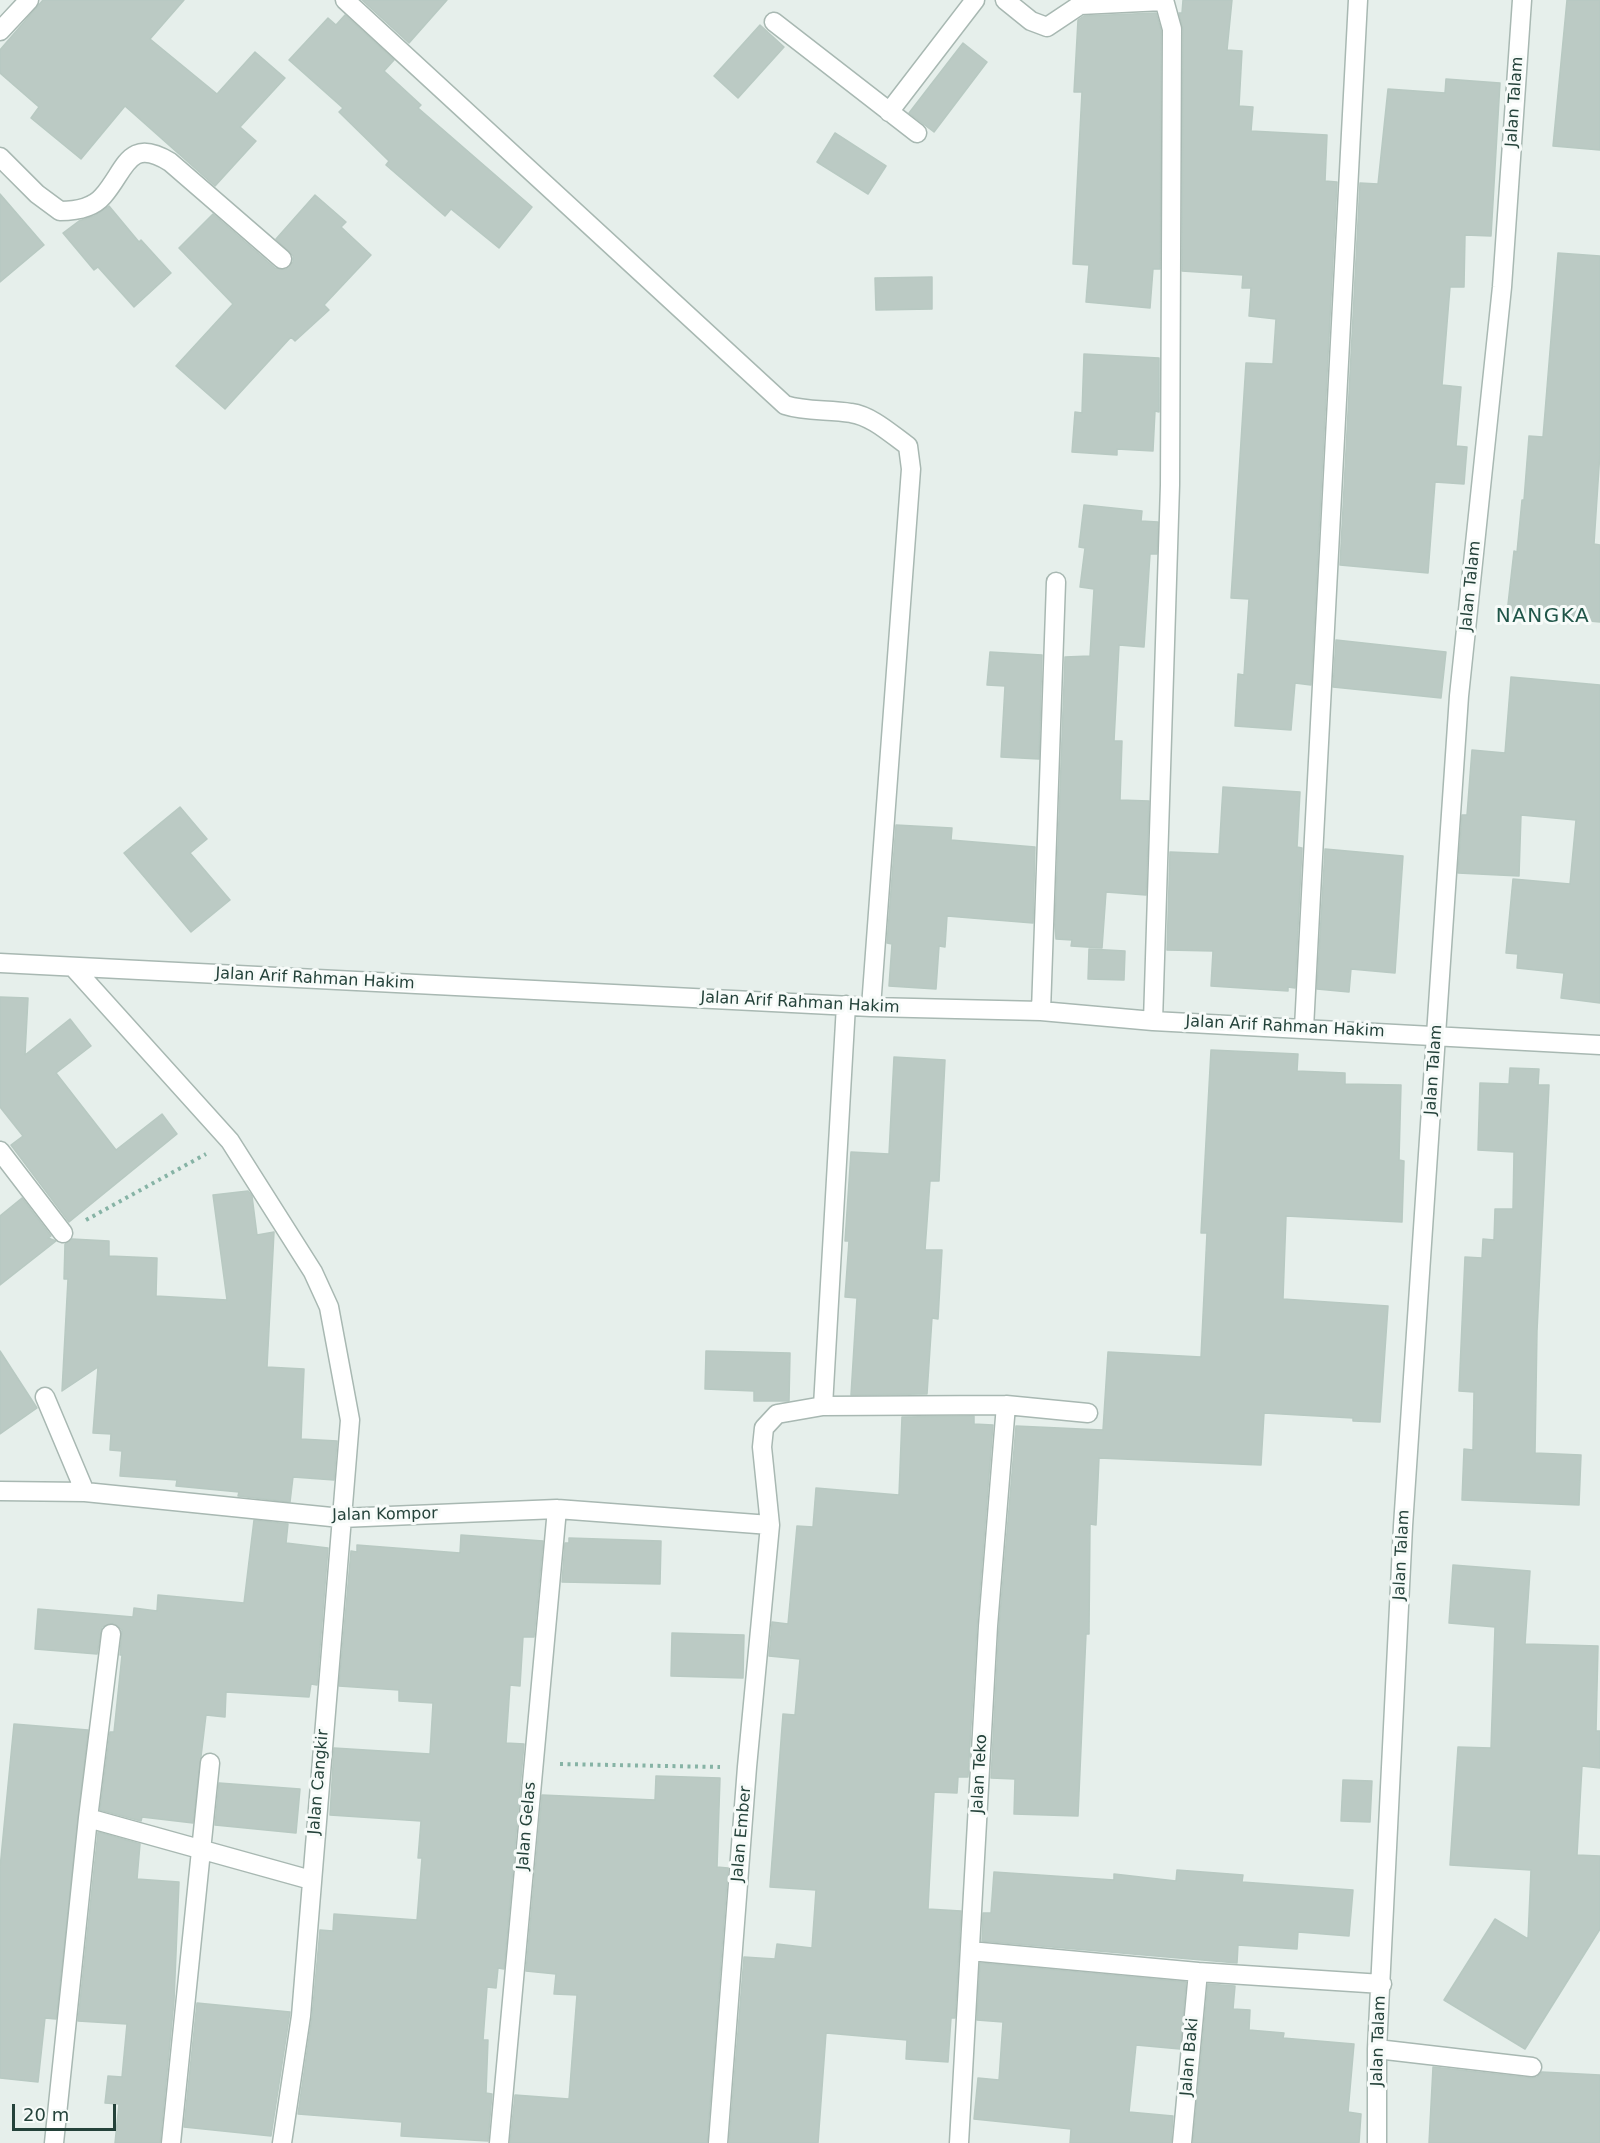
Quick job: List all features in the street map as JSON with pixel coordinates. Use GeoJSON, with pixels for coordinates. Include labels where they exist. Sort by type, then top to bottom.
{"type":"FeatureCollection","features":[{"type":"Feature","properties":{"kind":"street"},"geometry":{"type":"LineString","coordinates":[[0,31],[29,0]]}},
{"type":"Feature","properties":{"kind":"street"},"geometry":{"type":"LineString","coordinates":[[345,0],[557,198],[785,405],[798,410],[853,413],[872,421],[908,446],[911,470],[871,1006]]}},
{"type":"Feature","properties":{"kind":"street"},"geometry":{"type":"LineString","coordinates":[[889,111],[975,0]]}},
{"type":"Feature","properties":{"kind":"street"},"geometry":{"type":"LineString","coordinates":[[1005,0],[1031,21],[1047,27],[1080,4],[1164,1],[1172,29],[1170,474],[1153,1021]]}},
{"type":"Feature","properties":{"kind":"street"},"geometry":{"type":"LineString","coordinates":[[1304,1028],[1358,0]]}},
{"type":"Feature","properties":{"kind":"street","name":"Jalan Talam"},"geometry":{"type":"LineString","coordinates":[[1377,2143],[1377,2049],[1403,1526],[1436,1035],[1459,696],[1502,287],[1522,0]]}},
{"type":"Feature","properties":{"kind":"street"},"geometry":{"type":"LineString","coordinates":[[774,22],[917,133]]}},
{"type":"Feature","properties":{"kind":"street"},"geometry":{"type":"LineString","coordinates":[[0,157],[37,194],[60,212],[78,210],[102,197],[126,160],[141,152],[157,154],[170,162],[282,260]]}},
{"type":"Feature","properties":{"kind":"street"},"geometry":{"type":"LineString","coordinates":[[1041,1011],[1056,582]]}},
{"type":"Feature","properties":{"kind":"street","name":"Jalan Arif Rahman Hakim"},"geometry":{"type":"LineString","coordinates":[[0,963],[846,1005],[1041,1011],[1153,1021],[1600,1045]]}},
{"type":"Feature","properties":{"kind":"street","name":"Jalan Cangkir"},"geometry":{"type":"LineString","coordinates":[[73,967],[230,1141],[313,1272],[329,1307],[350,1420],[301,2016],[282,2143]]}},
{"type":"Feature","properties":{"kind":"street"},"geometry":{"type":"LineString","coordinates":[[823,1406],[846,1005]]}},
{"type":"Feature","properties":{"kind":"street"},"geometry":{"type":"LineString","coordinates":[[0,1151],[63,1233]]}},
{"type":"Feature","properties":{"kind":"street"},"geometry":{"type":"LineString","coordinates":[[45,1398],[86,1492]]}},
{"type":"Feature","properties":{"kind":"street","name":"Jalan Ember"},"geometry":{"type":"LineString","coordinates":[[718,2143],[747,1767],[770,1525],[762,1447],[764,1428],[777,1414],[823,1406],[1006,1405],[1088,1413]]}},
{"type":"Feature","properties":{"kind":"street","name":"Jalan Teko"},"geometry":{"type":"LineString","coordinates":[[958,2143],[988,1626],[1006,1405]]}},
{"type":"Feature","properties":{"kind":"street","name":"Jalan Kompor"},"geometry":{"type":"LineString","coordinates":[[0,1491],[86,1492],[341,1518],[557,1509],[770,1525]]}},
{"type":"Feature","properties":{"kind":"street","name":"Jalan Gelas"},"geometry":{"type":"LineString","coordinates":[[499,2143],[557,1509]]}},
{"type":"Feature","properties":{"kind":"street"},"geometry":{"type":"LineString","coordinates":[[54,2143],[88,1818],[111,1634]]}},
{"type":"Feature","properties":{"kind":"street"},"geometry":{"type":"LineString","coordinates":[[171,2143],[210,1762]]}},
{"type":"Feature","properties":{"kind":"street"},"geometry":{"type":"LineString","coordinates":[[88,1818],[311,1880]]}},
{"type":"Feature","properties":{"kind":"street"},"geometry":{"type":"LineString","coordinates":[[970,1951],[1198,1972],[1382,1984]]}},
{"type":"Feature","properties":{"kind":"street","name":"Jalan Baki"},"geometry":{"type":"LineString","coordinates":[[1182,2143],[1198,1972]]}},
{"type":"Feature","properties":{"kind":"street"},"geometry":{"type":"LineString","coordinates":[[1377,2049],[1532,2067]]}},
{"type":"Feature","properties":{"kind":"path"},"geometry":{"type":"LineString","coordinates":[[63,1233],[230,1141]]}},
{"type":"Feature","properties":{"kind":"path"},"geometry":{"type":"LineString","coordinates":[[532,1763],[747,1767]]}},
{"type":"Feature","properties":{"kind":"building"},"geometry":{"type":"Polygon","coordinates":[[[43,0],[184,0],[150,39],[217,94],[255,52],[285,78],[240,127],[256,141],[215,186],[125,106],[81,159],[31,118],[39,107],[0,73],[0,50],[43,0]]]}},
{"type":"Feature","properties":{"kind":"building"},"geometry":{"type":"Polygon","coordinates":[[[362,0],[447,0],[409,43],[362,0]]]}},
{"type":"Feature","properties":{"kind":"building"},"geometry":{"type":"Polygon","coordinates":[[[1183,0],[1232,0],[1227,50],[1242,51],[1239,106],[1253,107],[1251,131],[1327,135],[1325,181],[1337,182],[1311,685],[1295,683],[1291,730],[1235,726],[1238,674],[1244,675],[1249,599],[1231,598],[1246,363],[1273,364],[1276,319],[1249,316],[1251,288],[1242,288],[1243,275],[1182,271],[1183,29],[1179,13],[1182,13],[1183,0]]]}},
{"type":"Feature","properties":{"kind":"building"},"geometry":{"type":"Polygon","coordinates":[[[1567,0],[1600,0],[1600,150],[1553,146],[1567,0]]]}},
{"type":"Feature","properties":{"kind":"building"},"geometry":{"type":"Polygon","coordinates":[[[1156,13],[1161,30],[1160,269],[1153,269],[1150,308],[1086,302],[1089,265],[1073,264],[1082,92],[1074,92],[1078,20],[1084,16],[1156,13]]]}},
{"type":"Feature","properties":{"kind":"building"},"geometry":{"type":"Polygon","coordinates":[[[345,15],[394,60],[384,71],[421,105],[418,108],[532,207],[499,248],[451,209],[445,216],[386,165],[389,161],[339,112],[343,108],[289,60],[328,18],[336,25],[345,15]]]}},
{"type":"Feature","properties":{"kind":"building"},"geometry":{"type":"Polygon","coordinates":[[[760,25],[784,47],[738,98],[714,76],[760,25]]]}},
{"type":"Feature","properties":{"kind":"building"},"geometry":{"type":"Polygon","coordinates":[[[963,43],[987,62],[934,132],[909,113],[963,43]]]}},
{"type":"Feature","properties":{"kind":"building"},"geometry":{"type":"Polygon","coordinates":[[[1446,79],[1500,83],[1491,236],[1465,235],[1464,287],[1450,287],[1442,385],[1461,387],[1456,446],[1467,447],[1464,484],[1435,482],[1428,573],[1340,565],[1360,183],[1378,184],[1388,89],[1445,93],[1446,79]]]}},
{"type":"Feature","properties":{"kind":"building"},"geometry":{"type":"Polygon","coordinates":[[[835,133],[886,166],[868,194],[817,162],[835,133]]]}},
{"type":"Feature","properties":{"kind":"building"},"geometry":{"type":"Polygon","coordinates":[[[0,194],[44,245],[0,282],[0,194]]]}},
{"type":"Feature","properties":{"kind":"building"},"geometry":{"type":"Polygon","coordinates":[[[315,195],[346,222],[341,227],[371,255],[324,305],[329,310],[295,341],[291,337],[225,409],[176,366],[233,304],[179,248],[213,214],[275,268],[286,269],[293,262],[293,256],[276,239],[315,195]]]}},
{"type":"Feature","properties":{"kind":"building"},"geometry":{"type":"Polygon","coordinates":[[[109,206],[139,242],[141,240],[171,273],[134,307],[98,267],[94,270],[63,233],[79,221],[94,216],[109,206]]]}},
{"type":"Feature","properties":{"kind":"building"},"geometry":{"type":"Polygon","coordinates":[[[1558,253],[1600,256],[1600,452],[1594,544],[1600,545],[1600,622],[1507,613],[1514,551],[1517,552],[1522,500],[1524,500],[1529,436],[1543,437],[1558,253]]]}},
{"type":"Feature","properties":{"kind":"building"},"geometry":{"type":"Polygon","coordinates":[[[932,277],[932,309],[876,310],[875,278],[932,277]]]}},
{"type":"Feature","properties":{"kind":"building"},"geometry":{"type":"Polygon","coordinates":[[[1084,354],[1159,358],[1159,412],[1155,411],[1153,451],[1117,449],[1117,455],[1072,452],[1075,412],[1082,413],[1084,354]]]}},
{"type":"Feature","properties":{"kind":"building"},"geometry":{"type":"Polygon","coordinates":[[[1084,505],[1142,511],[1141,521],[1158,522],[1157,554],[1150,554],[1144,647],[1119,645],[1114,741],[1122,741],[1120,800],[1149,801],[1146,895],[1106,892],[1102,948],[1071,946],[1072,940],[1056,939],[1055,925],[1065,657],[1090,656],[1094,589],[1080,587],[1085,548],[1079,547],[1084,505]]]}},
{"type":"Feature","properties":{"kind":"building"},"geometry":{"type":"Polygon","coordinates":[[[1336,640],[1446,652],[1441,698],[1333,687],[1336,640]]]}},
{"type":"Feature","properties":{"kind":"building"},"geometry":{"type":"Polygon","coordinates":[[[990,652],[1042,655],[1039,759],[1001,757],[1005,686],[987,685],[990,652]]]}},
{"type":"Feature","properties":{"kind":"building"},"geometry":{"type":"Polygon","coordinates":[[[1511,677],[1600,685],[1600,1003],[1561,998],[1564,973],[1517,968],[1518,954],[1506,953],[1513,879],[1570,884],[1576,820],[1521,815],[1519,876],[1458,873],[1462,815],[1467,815],[1472,750],[1505,753],[1511,677]]]}},
{"type":"Feature","properties":{"kind":"building"},"geometry":{"type":"Polygon","coordinates":[[[1223,787],[1300,792],[1297,847],[1302,848],[1295,988],[1288,987],[1288,991],[1211,986],[1213,951],[1167,950],[1170,852],[1219,854],[1223,787]]]}},
{"type":"Feature","properties":{"kind":"building"},"geometry":{"type":"Polygon","coordinates":[[[180,807],[207,839],[190,853],[230,900],[191,932],[124,853],[180,807]]]}},
{"type":"Feature","properties":{"kind":"building"},"geometry":{"type":"Polygon","coordinates":[[[896,825],[952,828],[951,840],[1035,847],[1033,923],[947,916],[945,947],[939,946],[936,989],[889,986],[892,944],[887,943],[896,825]]]}},
{"type":"Feature","properties":{"kind":"building"},"geometry":{"type":"Polygon","coordinates":[[[1325,849],[1403,856],[1395,973],[1351,969],[1349,992],[1317,989],[1325,849]]]}},
{"type":"Feature","properties":{"kind":"building"},"geometry":{"type":"Polygon","coordinates":[[[1089,949],[1125,951],[1124,980],[1088,979],[1089,949]]]}},
{"type":"Feature","properties":{"kind":"building"},"geometry":{"type":"Polygon","coordinates":[[[0,997],[28,998],[25,1055],[70,1019],[91,1046],[56,1073],[116,1150],[162,1114],[177,1134],[69,1222],[11,1145],[23,1136],[0,1107],[0,997]]]}},
{"type":"Feature","properties":{"kind":"building"},"geometry":{"type":"Polygon","coordinates":[[[1211,1050],[1298,1054],[1297,1071],[1345,1073],[1345,1084],[1401,1085],[1399,1160],[1404,1161],[1402,1222],[1286,1216],[1283,1299],[1388,1306],[1380,1422],[1353,1421],[1353,1418],[1264,1413],[1261,1465],[1099,1458],[1096,1525],[1090,1524],[1089,1634],[1086,1634],[1078,1816],[1014,1814],[1015,1779],[991,1778],[999,1627],[1016,1426],[1103,1430],[1108,1352],[1201,1357],[1207,1233],[1201,1233],[1211,1050]]]}},
{"type":"Feature","properties":{"kind":"building"},"geometry":{"type":"Polygon","coordinates":[[[894,1057],[945,1060],[939,1181],[930,1181],[925,1250],[942,1250],[938,1319],[932,1318],[927,1394],[851,1395],[857,1298],[845,1297],[849,1241],[845,1241],[851,1152],[889,1154],[894,1057]]]}},
{"type":"Feature","properties":{"kind":"building"},"geometry":{"type":"Polygon","coordinates":[[[1510,1068],[1539,1069],[1538,1085],[1549,1085],[1537,1331],[1535,1453],[1581,1455],[1579,1505],[1462,1500],[1464,1449],[1473,1450],[1474,1392],[1459,1391],[1465,1257],[1482,1258],[1483,1239],[1494,1240],[1495,1209],[1513,1209],[1514,1152],[1478,1150],[1480,1083],[1509,1084],[1510,1068]]]}},
{"type":"Feature","properties":{"kind":"building"},"geometry":{"type":"Polygon","coordinates":[[[248,1191],[252,1196],[257,1235],[274,1232],[267,1367],[304,1369],[301,1439],[337,1441],[334,1480],[293,1477],[290,1502],[238,1496],[239,1492],[176,1486],[177,1480],[120,1476],[122,1451],[110,1450],[111,1434],[93,1433],[98,1367],[62,1391],[68,1279],[64,1279],[65,1244],[72,1239],[109,1241],[109,1256],[157,1258],[156,1296],[227,1300],[213,1195],[248,1191]]]}},
{"type":"Feature","properties":{"kind":"building"},"geometry":{"type":"Polygon","coordinates":[[[22,1198],[51,1236],[48,1238],[56,1241],[0,1285],[0,1216],[22,1198]]]}},
{"type":"Feature","properties":{"kind":"building"},"geometry":{"type":"Polygon","coordinates":[[[0,1351],[37,1408],[0,1434],[0,1351]]]}},
{"type":"Feature","properties":{"kind":"building"},"geometry":{"type":"Polygon","coordinates":[[[706,1351],[790,1353],[789,1401],[754,1401],[754,1391],[705,1389],[706,1351]]]}},
{"type":"Feature","properties":{"kind":"building"},"geometry":{"type":"Polygon","coordinates":[[[974,1416],[974,1424],[993,1425],[968,1777],[958,1777],[957,1793],[934,1792],[928,1909],[961,1911],[955,2018],[951,2018],[948,2062],[906,2059],[907,2040],[826,2033],[818,2143],[729,2143],[744,1957],[775,1959],[777,1944],[812,1948],[816,1890],[770,1887],[783,1714],[795,1715],[800,1659],[769,1656],[772,1622],[788,1624],[797,1526],[813,1527],[816,1488],[899,1495],[902,1417],[974,1416]]]}},
{"type":"Feature","properties":{"kind":"building"},"geometry":{"type":"Polygon","coordinates":[[[254,1520],[288,1524],[286,1543],[328,1548],[317,1685],[311,1684],[309,1697],[226,1692],[225,1717],[206,1715],[193,1823],[142,1817],[141,1821],[100,1810],[110,1732],[114,1732],[122,1655],[120,1655],[122,1630],[113,1623],[102,1627],[97,1654],[35,1649],[38,1609],[133,1617],[134,1608],[157,1611],[158,1595],[244,1603],[254,1520]]]}},
{"type":"Feature","properties":{"kind":"building"},"geometry":{"type":"Polygon","coordinates":[[[461,1535],[543,1541],[534,1637],[523,1637],[520,1686],[510,1685],[506,1743],[524,1744],[504,1969],[498,1968],[496,1988],[487,1987],[483,2040],[488,2040],[486,2093],[492,2094],[488,2141],[401,2136],[402,2122],[298,2114],[312,2017],[320,1930],[333,1931],[334,1914],[417,1920],[422,1858],[418,1858],[421,1821],[330,1815],[334,1748],[430,1754],[433,1703],[399,1701],[399,1690],[339,1686],[351,1551],[357,1552],[357,1545],[460,1553],[461,1535]]]}},
{"type":"Feature","properties":{"kind":"building"},"geometry":{"type":"Polygon","coordinates":[[[569,1538],[661,1541],[660,1584],[562,1582],[565,1543],[569,1543],[569,1538]]]}},
{"type":"Feature","properties":{"kind":"building"},"geometry":{"type":"Polygon","coordinates":[[[1453,1565],[1530,1571],[1525,1644],[1598,1646],[1596,1731],[1600,1731],[1600,1768],[1582,1766],[1577,1855],[1600,1856],[1600,1929],[1525,2049],[1444,2000],[1495,1919],[1528,1939],[1531,1870],[1450,1865],[1458,1747],[1491,1748],[1495,1627],[1449,1623],[1453,1565]]]}},
{"type":"Feature","properties":{"kind":"building"},"geometry":{"type":"Polygon","coordinates":[[[672,1633],[744,1635],[743,1678],[671,1676],[672,1633]]]}},
{"type":"Feature","properties":{"kind":"building"},"geometry":{"type":"Polygon","coordinates":[[[14,1724],[88,1730],[56,2019],[45,2018],[38,2082],[0,2078],[0,1868],[14,1724]]]}},
{"type":"Feature","properties":{"kind":"building"},"geometry":{"type":"Polygon","coordinates":[[[656,1776],[720,1778],[717,1867],[728,1868],[707,2143],[510,2143],[515,2095],[569,2099],[577,1995],[554,1994],[556,1974],[526,1971],[542,1795],[655,1800],[656,1776]]]}},
{"type":"Feature","properties":{"kind":"building"},"geometry":{"type":"Polygon","coordinates":[[[1343,1780],[1372,1781],[1370,1822],[1341,1821],[1343,1780]]]}},
{"type":"Feature","properties":{"kind":"building"},"geometry":{"type":"Polygon","coordinates":[[[219,1783],[300,1789],[296,1833],[215,1825],[219,1783]]]}},
{"type":"Feature","properties":{"kind":"building"},"geometry":{"type":"Polygon","coordinates":[[[98,1832],[140,1844],[137,1879],[179,1882],[174,2001],[160,2143],[115,2143],[119,2104],[105,2103],[108,2076],[122,2077],[127,2024],[78,2021],[98,1832]]]}},
{"type":"Feature","properties":{"kind":"building"},"geometry":{"type":"Polygon","coordinates":[[[1177,1870],[1243,1875],[1242,1882],[1353,1890],[1349,1936],[1298,1932],[1297,1949],[1238,1945],[1237,1963],[982,1941],[983,1913],[991,1913],[994,1872],[1114,1880],[1114,1874],[1176,1881],[1177,1870]]]}},
{"type":"Feature","properties":{"kind":"building"},"geometry":{"type":"Polygon","coordinates":[[[980,1963],[1186,1982],[1180,2049],[1136,2045],[1129,2112],[1173,2116],[1171,2143],[1070,2143],[1071,2129],[974,2119],[978,2078],[999,2080],[1003,2022],[977,2020],[980,1963]]]}},
{"type":"Feature","properties":{"kind":"building"},"geometry":{"type":"Polygon","coordinates":[[[1208,1984],[1235,1986],[1233,2009],[1250,2010],[1249,2030],[1284,2033],[1283,2038],[1354,2044],[1348,2112],[1361,2114],[1359,2143],[1193,2143],[1208,1984]]]}},
{"type":"Feature","properties":{"kind":"building"},"geometry":{"type":"Polygon","coordinates":[[[197,2003],[290,2012],[271,2136],[184,2127],[197,2003]]]}},
{"type":"Feature","properties":{"kind":"building"},"geometry":{"type":"Polygon","coordinates":[[[1433,2067],[1531,2078],[1537,2077],[1542,2072],[1600,2075],[1600,2143],[1429,2143],[1433,2067]]]}},
{"type":"Feature","properties":{"kind":"district","name":"NANGKA"},"geometry":{"type":"Point","coordinates":[1543,617]}}]}
